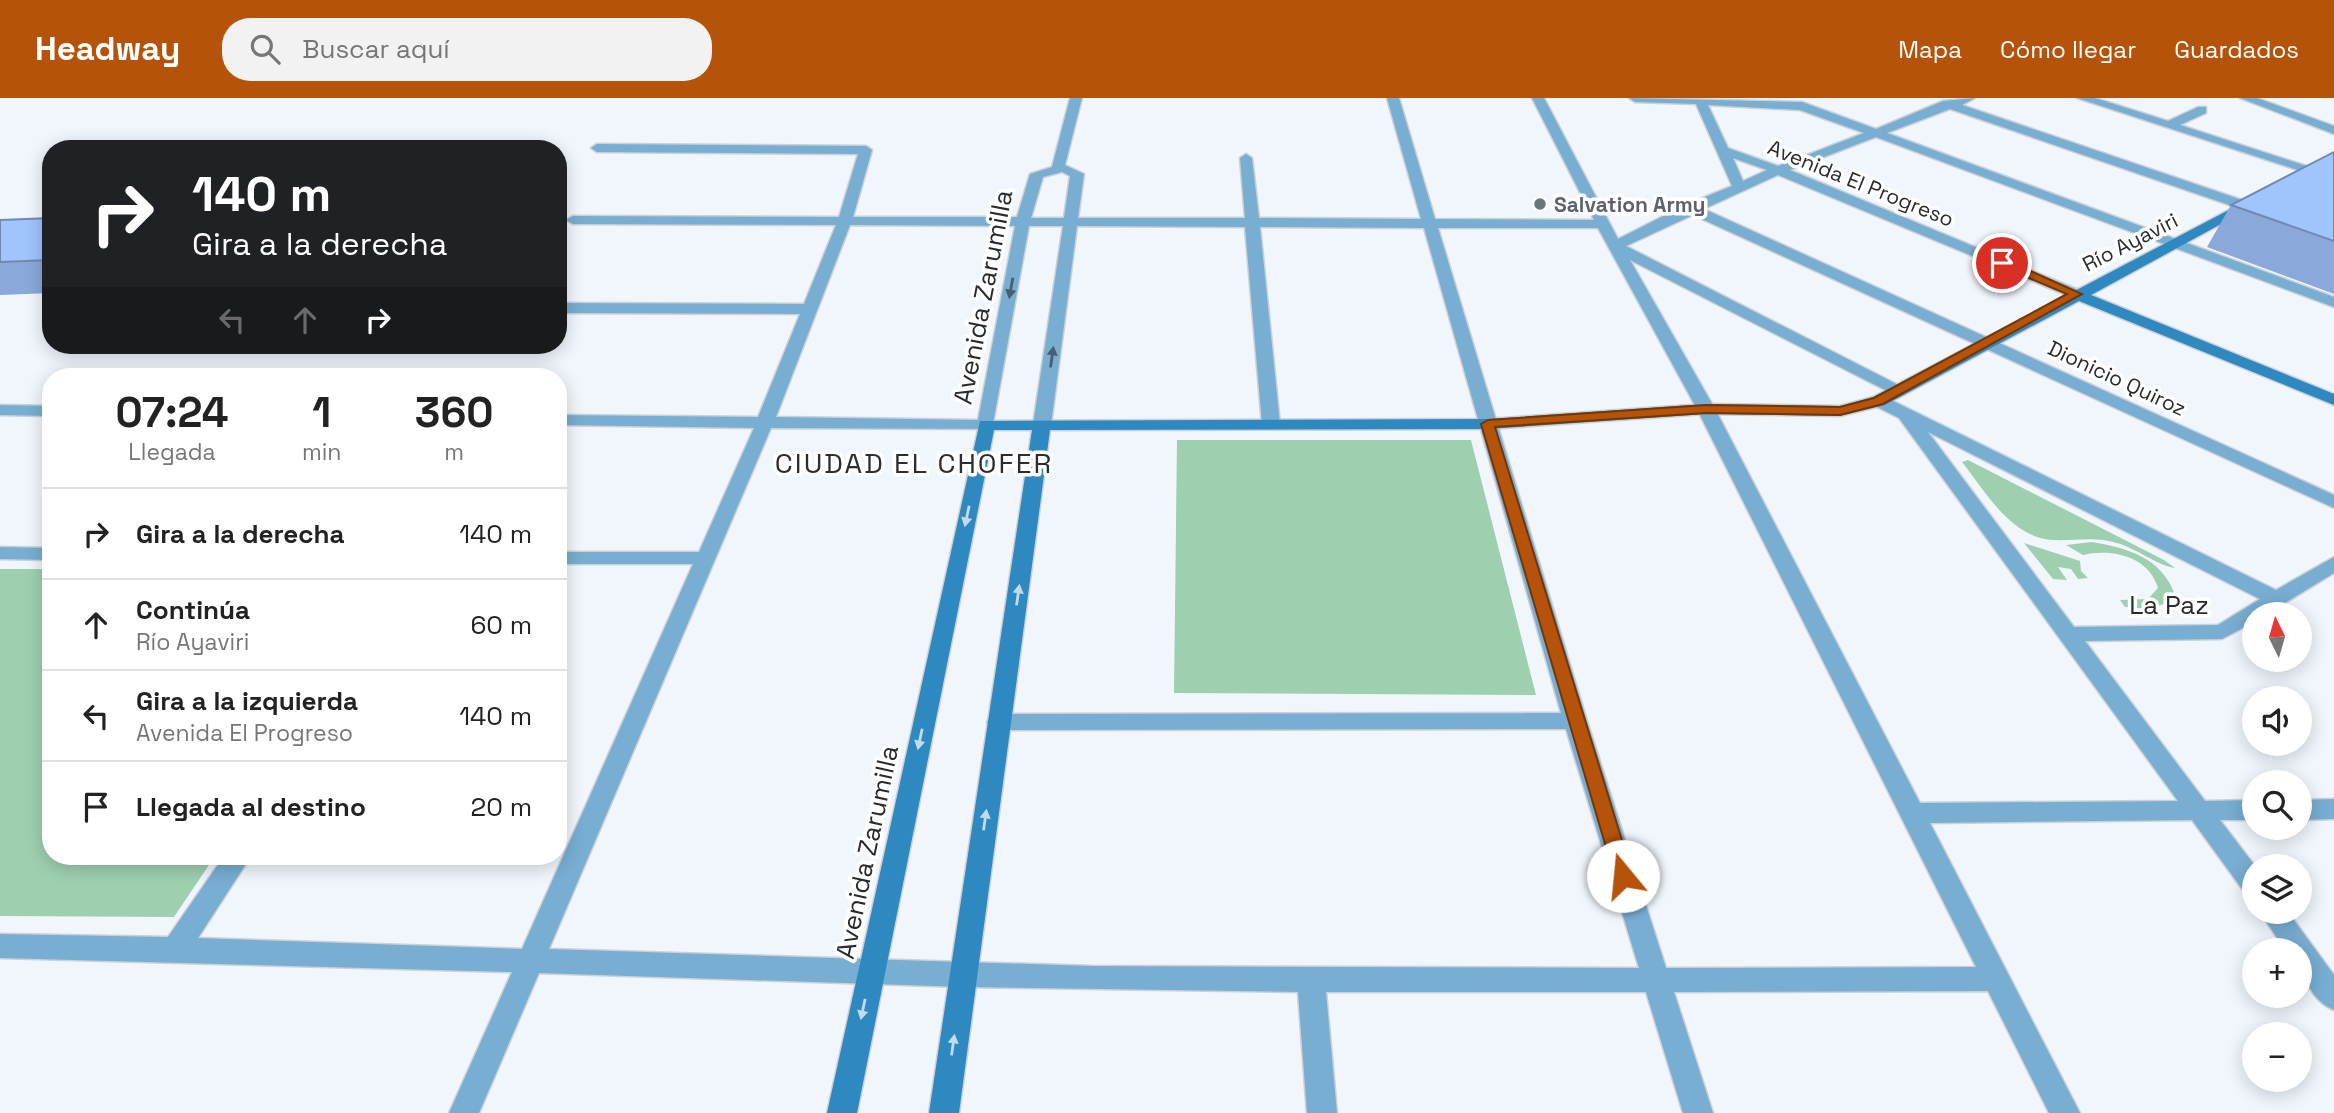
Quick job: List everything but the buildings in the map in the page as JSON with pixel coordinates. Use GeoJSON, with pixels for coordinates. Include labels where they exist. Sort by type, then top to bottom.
{"type":"FeatureCollection","features":[{"type":"Feature","properties":{"kind":"street"},"geometry":{"type":"LineString","coordinates":[[944,1113],[1071,221],[1076,174],[1058,168],[1076,98]]}},
{"type":"Feature","properties":{"kind":"street"},"geometry":{"type":"LineString","coordinates":[[1393,98],[1575,721],[1698,1113]]}},
{"type":"Feature","properties":{"kind":"street"},"geometry":{"type":"LineString","coordinates":[[1538,98],[1614,246],[1706,409],[2065,1113]]}},
{"type":"Feature","properties":{"kind":"street"},"geometry":{"type":"LineString","coordinates":[[1635,98],[1802,106],[2334,302]]}},
{"type":"Feature","properties":{"kind":"street"},"geometry":{"type":"LineString","coordinates":[[1930,98],[1951,105]]}},
{"type":"Feature","properties":{"kind":"street"},"geometry":{"type":"LineString","coordinates":[[1614,246],[1690,208],[1778,170],[1969,98]]}},
{"type":"Feature","properties":{"kind":"street"},"geometry":{"type":"LineString","coordinates":[[2246,98],[2334,130]]}},
{"type":"Feature","properties":{"kind":"street"},"geometry":{"type":"LineString","coordinates":[[2096,99],[2315,171]]}},
{"type":"Feature","properties":{"kind":"street"},"geometry":{"type":"LineString","coordinates":[[1699,100],[1739,187]]}},
{"type":"Feature","properties":{"kind":"street","name":"Río Ayaviri"},"geometry":{"type":"LineString","coordinates":[[986,425],[1488,424],[1706,409],[1840,411],[1879,401],[2076,294],[2252,203],[1951,105]]}},
{"type":"Feature","properties":{"kind":"street"},"geometry":{"type":"LineString","coordinates":[[2169,125],[2202,110]]}},
{"type":"Feature","properties":{"kind":"street"},"geometry":{"type":"LineString","coordinates":[[464,1113],[528,960],[765,422],[845,221],[866,150],[597,148]]}},
{"type":"Feature","properties":{"kind":"street","name":"Avenida El Progreso"},"geometry":{"type":"LineString","coordinates":[[1722,150],[1778,170],[2334,400]]}},
{"type":"Feature","properties":{"kind":"street"},"geometry":{"type":"LineString","coordinates":[[1246,158],[1271,424]]}},
{"type":"Feature","properties":{"kind":"street"},"geometry":{"type":"LineString","coordinates":[[2292,182],[2334,161]]}},
{"type":"Feature","properties":{"kind":"street","name":"Avenida Zarumilla"},"geometry":{"type":"LineString","coordinates":[[842,1113],[986,425],[1023,220],[1037,174],[1058,168]]}},
{"type":"Feature","properties":{"kind":"street","name":"Dionicio Quiroz"},"geometry":{"type":"LineString","coordinates":[[1690,208],[2334,502]]}},
{"type":"Feature","properties":{"kind":"street"},"geometry":{"type":"LineString","coordinates":[[573,220],[1023,220],[1603,225]]}},
{"type":"Feature","properties":{"kind":"street"},"geometry":{"type":"LineString","coordinates":[[1614,246],[1899,390]]}},
{"type":"Feature","properties":{"kind":"street"},"geometry":{"type":"LineString","coordinates":[[567,308],[810,309]]}},
{"type":"Feature","properties":{"kind":"street"},"geometry":{"type":"LineString","coordinates":[[1879,401],[2277,599]]}},
{"type":"Feature","properties":{"kind":"street"},"geometry":{"type":"LineString","coordinates":[[0,410],[42,411]]}},
{"type":"Feature","properties":{"kind":"street"},"geometry":{"type":"LineString","coordinates":[[1905,414],[2242,868]]}},
{"type":"Feature","properties":{"kind":"street"},"geometry":{"type":"LineString","coordinates":[[567,419],[986,425]]}},
{"type":"Feature","properties":{"kind":"street"},"geometry":{"type":"LineString","coordinates":[[0,553],[42,554]]}},
{"type":"Feature","properties":{"kind":"street"},"geometry":{"type":"LineString","coordinates":[[567,558],[706,558]]}},
{"type":"Feature","properties":{"kind":"street","name":"La Paz"},"geometry":{"type":"LineString","coordinates":[[2069,634],[2222,632],[2334,564]]}},
{"type":"Feature","properties":{"kind":"street"},"geometry":{"type":"LineString","coordinates":[[999,722],[1575,721]]}},
{"type":"Feature","properties":{"kind":"street"},"geometry":{"type":"LineString","coordinates":[[2312,810],[2334,809]]}},
{"type":"Feature","properties":{"kind":"street"},"geometry":{"type":"LineString","coordinates":[[1912,813],[2242,810]]}},
{"type":"Feature","properties":{"kind":"street"},"geometry":{"type":"LineString","coordinates":[[176,948],[231,865]]}},
{"type":"Feature","properties":{"kind":"street"},"geometry":{"type":"LineString","coordinates":[[2282,924],[2334,997]]}},
{"type":"Feature","properties":{"kind":"street"},"geometry":{"type":"LineString","coordinates":[[0,946],[176,948],[963,975],[1311,979],[1997,979]]}},
{"type":"Feature","properties":{"kind":"street"},"geometry":{"type":"LineString","coordinates":[[1311,979],[1322,1113]]}},
{"type":"Feature","properties":{"kind":"green space"},"geometry":{"type":"Polygon","coordinates":[[[1177,440],[1471,440],[1536,695],[1174,693],[1177,440]]]}},
{"type":"Feature","properties":{"kind":"green space"},"geometry":{"type":"Polygon","coordinates":[[[1968,460],[2175,568],[2109,541],[2053,540],[2024,531],[1990,499],[1962,462],[1968,460]]]}},
{"type":"Feature","properties":{"kind":"green space"},"geometry":{"type":"Polygon","coordinates":[[[2092,542],[2131,552],[2153,564],[2169,582],[2175,595],[2171,602],[2146,609],[2125,607],[2120,600],[2148,599],[2158,588],[2153,577],[2146,568],[2128,557],[2105,553],[2083,555],[2066,545],[2092,542]]]}},
{"type":"Feature","properties":{"kind":"green space"},"geometry":{"type":"Polygon","coordinates":[[[2024,543],[2080,561],[2081,571],[2088,578],[2078,579],[2071,569],[2058,567],[2067,580],[2053,579],[2024,543]]]}},
{"type":"Feature","properties":{"kind":"green space"},"geometry":{"type":"Polygon","coordinates":[[[0,569],[42,569],[42,865],[209,865],[174,917],[0,916],[0,569]]]}},
{"type":"Feature","properties":{"kind":"place","name":"Salvation Army"},"geometry":{"type":"Point","coordinates":[1540,204]}},
{"type":"Feature","properties":{"kind":"district","name":"CIUDAD EL CHOFER"},"geometry":{"type":"Point","coordinates":[914,463]}},
{"type":"Feature","properties":{"kind":"route"},"geometry":{"type":"LineString","coordinates":[[1623,876],[1488,424],[1706,409],[1840,411],[1879,401],[2076,294],[2002,263]]}}]}
